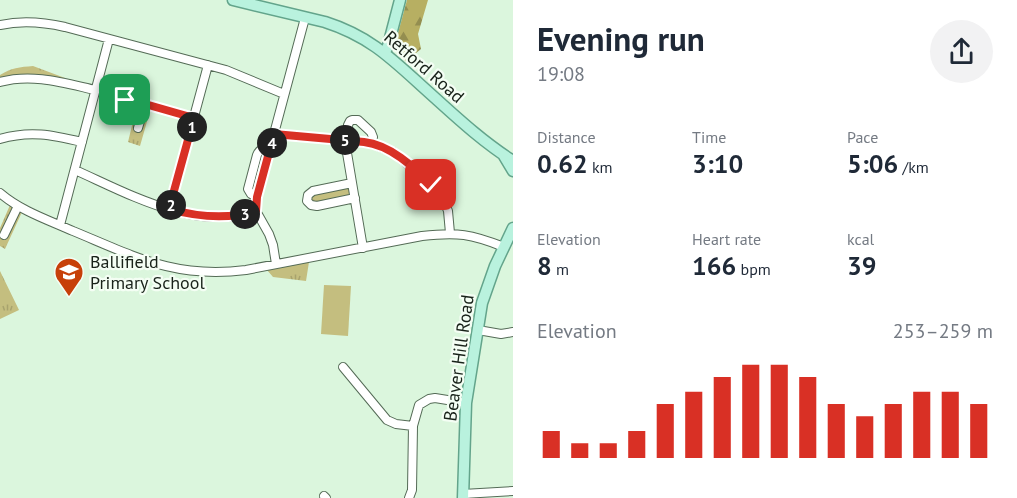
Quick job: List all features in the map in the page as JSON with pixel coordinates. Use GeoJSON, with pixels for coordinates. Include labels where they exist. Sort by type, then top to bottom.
{"type":"FeatureCollection","features":[{"type":"Feature","properties":{"kind":"main road","name":"Retford Road"},"geometry":{"type":"LineString","coordinates":[[233,0],[340,27],[366,40],[385,52],[463,123],[509,158]]}},
{"type":"Feature","properties":{"kind":"main road"},"geometry":{"type":"LineString","coordinates":[[385,52],[400,0]]}},
{"type":"Feature","properties":{"kind":"main road"},"geometry":{"type":"LineString","coordinates":[[509,158],[513,171]]}},
{"type":"Feature","properties":{"kind":"main road","name":"Beaver Hill Road"},"geometry":{"type":"LineString","coordinates":[[463,496],[466,403],[485,291],[513,228]]}},
{"type":"Feature","properties":{"kind":"street"},"geometry":{"type":"LineString","coordinates":[[276,264],[269,234],[256,211],[257,197],[305,18]]}},
{"type":"Feature","properties":{"kind":"street"},"geometry":{"type":"LineString","coordinates":[[0,25],[40,22],[65,27],[208,65],[240,75],[284,94]]}},
{"type":"Feature","properties":{"kind":"street"},"geometry":{"type":"LineString","coordinates":[[60,225],[109,39]]}},
{"type":"Feature","properties":{"kind":"street"},"geometry":{"type":"LineString","coordinates":[[169,209],[208,65]]}},
{"type":"Feature","properties":{"kind":"street"},"geometry":{"type":"LineString","coordinates":[[0,82],[35,78],[95,90]]}},
{"type":"Feature","properties":{"kind":"street"},"geometry":{"type":"LineString","coordinates":[[122,101],[145,104],[194,118]]}},
{"type":"Feature","properties":{"kind":"street"},"geometry":{"type":"LineString","coordinates":[[138,128],[145,104]]}},
{"type":"Feature","properties":{"kind":"street"},"geometry":{"type":"LineString","coordinates":[[363,248],[346,147],[350,121],[357,120],[371,132],[373,137],[371,143]]}},
{"type":"Feature","properties":{"kind":"street"},"geometry":{"type":"LineString","coordinates":[[0,139],[18,134],[37,134],[82,142]]}},
{"type":"Feature","properties":{"kind":"street"},"geometry":{"type":"LineString","coordinates":[[274,134],[371,143],[384,148],[399,157],[438,191],[448,211],[450,233]]}},
{"type":"Feature","properties":{"kind":"street"},"geometry":{"type":"LineString","coordinates":[[75,170],[169,209],[206,217],[233,216],[256,211]]}},
{"type":"Feature","properties":{"kind":"street"},"geometry":{"type":"LineString","coordinates":[[352,183],[313,190],[308,195],[307,201],[311,205],[318,206],[355,198]]}},
{"type":"Feature","properties":{"kind":"street"},"geometry":{"type":"LineString","coordinates":[[0,193],[18,206],[140,259],[192,272],[219,273],[246,270],[423,236],[450,233],[472,236],[504,247]]}},
{"type":"Feature","properties":{"kind":"street"},"geometry":{"type":"LineString","coordinates":[[4,235],[18,206]]}},
{"type":"Feature","properties":{"kind":"street"},"geometry":{"type":"LineString","coordinates":[[478,330],[501,334],[513,332]]}},
{"type":"Feature","properties":{"kind":"street"},"geometry":{"type":"LineString","coordinates":[[343,367],[387,420],[396,424],[413,426]]}},
{"type":"Feature","properties":{"kind":"street"},"geometry":{"type":"LineString","coordinates":[[409,498],[412,490],[413,426],[419,405],[429,399],[466,403]]}},
{"type":"Feature","properties":{"kind":"street"},"geometry":{"type":"LineString","coordinates":[[463,496],[513,491]]}},
{"type":"Feature","properties":{"kind":"green space"},"geometry":{"type":"Polygon","coordinates":[[[407,0],[428,0],[418,34],[421,49],[406,61],[394,48],[407,0]]]}},
{"type":"Feature","properties":{"kind":"green space"},"geometry":{"type":"Polygon","coordinates":[[[33,66],[65,78],[64,80],[0,79],[0,75],[8,71],[33,66]]]}},
{"type":"Feature","properties":{"kind":"green space"},"geometry":{"type":"Polygon","coordinates":[[[137,105],[153,108],[150,111],[140,146],[128,142],[137,105]]]}},
{"type":"Feature","properties":{"kind":"green space"},"geometry":{"type":"Polygon","coordinates":[[[348,186],[350,197],[318,203],[311,201],[311,196],[348,186]]]}},
{"type":"Feature","properties":{"kind":"green space"},"geometry":{"type":"Polygon","coordinates":[[[10,205],[22,212],[5,249],[0,246],[0,228],[10,205]]]}},
{"type":"Feature","properties":{"kind":"green space"},"geometry":{"type":"Polygon","coordinates":[[[309,262],[306,281],[273,277],[267,270],[309,262]]]}},
{"type":"Feature","properties":{"kind":"green space"},"geometry":{"type":"Polygon","coordinates":[[[0,271],[19,310],[0,319],[0,271]]]}},
{"type":"Feature","properties":{"kind":"green space"},"geometry":{"type":"Polygon","coordinates":[[[324,285],[351,286],[348,336],[321,334],[324,285]]]}},
{"type":"Feature","properties":{"kind":"place","name":"Ballifield Primary School"},"geometry":{"type":"Point","coordinates":[69,298]}},
{"type":"Feature","properties":{"kind":"route"},"geometry":{"type":"LineString","coordinates":[[125,100],[194,118],[169,209],[206,217],[233,216],[256,211],[257,197],[274,134],[371,143],[393,152],[431,185]]}}]}
